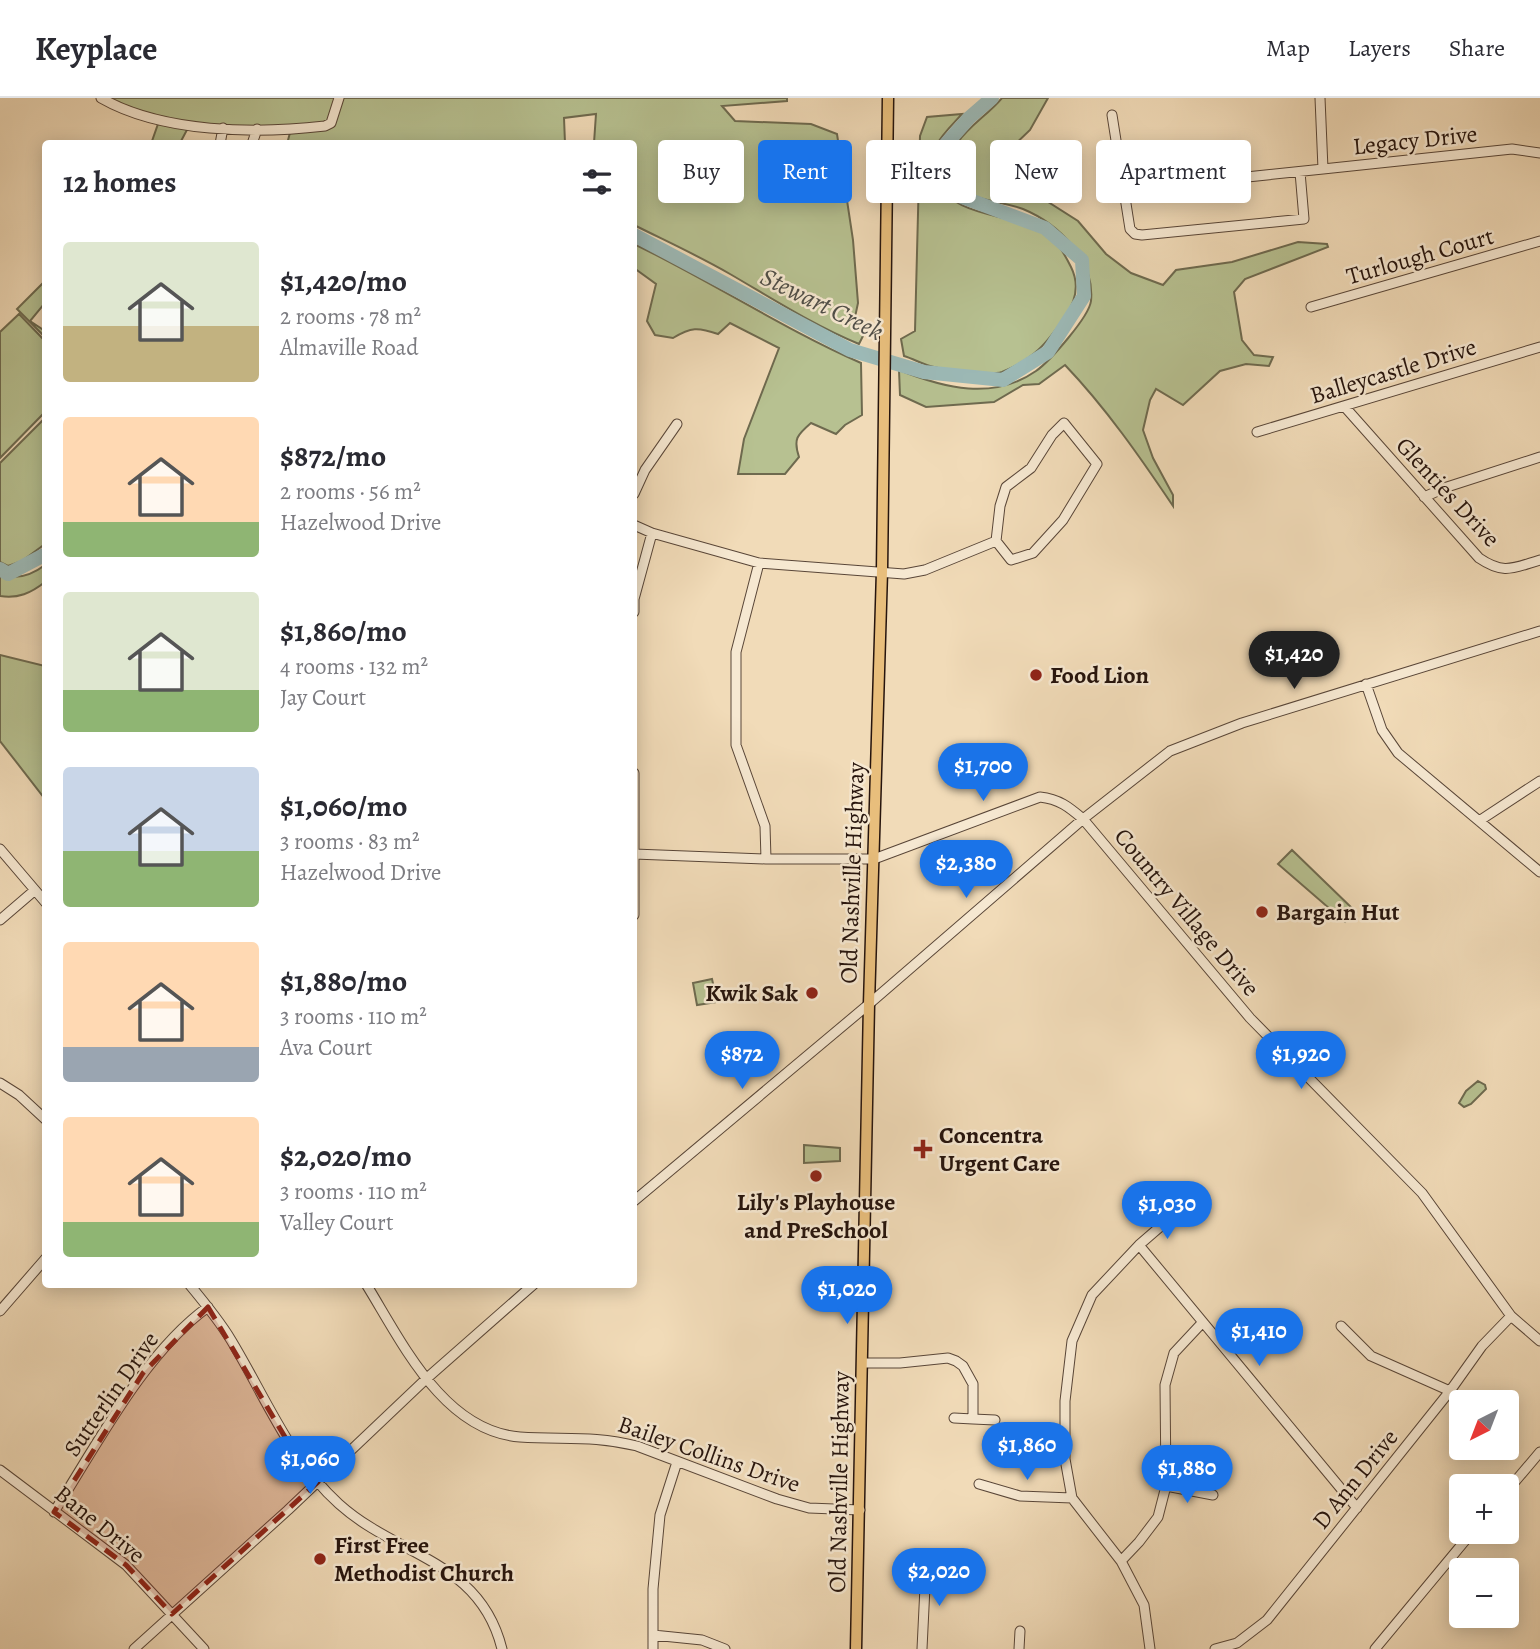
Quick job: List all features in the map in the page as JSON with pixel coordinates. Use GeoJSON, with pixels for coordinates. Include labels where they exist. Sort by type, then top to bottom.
{"type":"FeatureCollection","features":[{"type":"Feature","properties":{"kind":"main road","name":"Old Nashville Highway"},"geometry":{"type":"LineString","coordinates":[[856,1649],[869,1004],[882,571],[888,98]]}},
{"type":"Feature","properties":{"kind":"street"},"geometry":{"type":"LineString","coordinates":[[101,98],[174,125],[257,129],[325,126],[331,123],[339,98]]}},
{"type":"Feature","properties":{"kind":"street","name":"Legacy Drive"},"geometry":{"type":"LineString","coordinates":[[1320,98],[1323,169],[1512,149],[1540,153]]}},
{"type":"Feature","properties":{"kind":"street"},"geometry":{"type":"LineString","coordinates":[[1112,115],[1116,140]]}},
{"type":"Feature","properties":{"kind":"street"},"geometry":{"type":"LineString","coordinates":[[221,140],[223,128]]}},
{"type":"Feature","properties":{"kind":"street"},"geometry":{"type":"LineString","coordinates":[[253,140],[257,129]]}},
{"type":"Feature","properties":{"kind":"street"},"geometry":{"type":"LineString","coordinates":[[1251,177],[1323,169]]}},
{"type":"Feature","properties":{"kind":"street"},"geometry":{"type":"LineString","coordinates":[[1125,203],[1130,229],[1135,234],[1304,219],[1300,172]]}},
{"type":"Feature","properties":{"kind":"street","name":"Turlough Court"},"geometry":{"type":"LineString","coordinates":[[1311,307],[1540,241]]}},
{"type":"Feature","properties":{"kind":"street","name":"Balleycastle Drive"},"geometry":{"type":"LineString","coordinates":[[1257,432],[1540,347]]}},
{"type":"Feature","properties":{"kind":"street","name":"Glenties Drive"},"geometry":{"type":"LineString","coordinates":[[1344,406],[1479,558],[1493,568],[1504,569],[1540,559]]}},
{"type":"Feature","properties":{"kind":"street"},"geometry":{"type":"LineString","coordinates":[[1064,423],[1097,464],[1062,520],[1033,553],[1011,560],[996,541],[1000,506],[1006,486],[1031,468],[1052,435],[1064,423]]}},
{"type":"Feature","properties":{"kind":"street"},"geometry":{"type":"LineString","coordinates":[[637,487],[645,470],[677,424]]}},
{"type":"Feature","properties":{"kind":"street"},"geometry":{"type":"LineString","coordinates":[[1424,497],[1540,457]]}},
{"type":"Feature","properties":{"kind":"street"},"geometry":{"type":"LineString","coordinates":[[637,526],[652,533],[760,563],[904,574],[925,570],[996,541]]}},
{"type":"Feature","properties":{"kind":"street"},"geometry":{"type":"LineString","coordinates":[[637,588],[652,533]]}},
{"type":"Feature","properties":{"kind":"street"},"geometry":{"type":"LineString","coordinates":[[760,563],[736,652],[735,732],[736,745],[765,826],[766,859]]}},
{"type":"Feature","properties":{"kind":"street"},"geometry":{"type":"LineString","coordinates":[[637,1198],[869,1004],[1083,819],[1170,751],[1213,732],[1540,631]]}},
{"type":"Feature","properties":{"kind":"street"},"geometry":{"type":"LineString","coordinates":[[1366,684],[1382,730],[1398,753],[1540,872]]}},
{"type":"Feature","properties":{"kind":"street"},"geometry":{"type":"LineString","coordinates":[[1479,821],[1540,781]]}},
{"type":"Feature","properties":{"kind":"street","name":"Country Village Drive"},"geometry":{"type":"LineString","coordinates":[[874,859],[1040,797],[1055,798],[1066,804],[1083,819],[1250,1018],[1422,1193],[1511,1317],[1540,1340]]}},
{"type":"Feature","properties":{"kind":"street"},"geometry":{"type":"LineString","coordinates":[[0,849],[42,898]]}},
{"type":"Feature","properties":{"kind":"street"},"geometry":{"type":"LineString","coordinates":[[637,854],[766,859],[874,859]]}},
{"type":"Feature","properties":{"kind":"street"},"geometry":{"type":"LineString","coordinates":[[0,920],[35,890]]}},
{"type":"Feature","properties":{"kind":"street"},"geometry":{"type":"LineString","coordinates":[[0,1083],[19,1095],[42,1117]]}},
{"type":"Feature","properties":{"kind":"street"},"geometry":{"type":"LineString","coordinates":[[1150,1649],[1144,1605],[1121,1561],[1072,1498],[1065,1459],[1065,1401],[1072,1341],[1092,1295],[1139,1245],[1177,1213]]}},
{"type":"Feature","properties":{"kind":"street"},"geometry":{"type":"LineString","coordinates":[[1139,1245],[1357,1508]]}},
{"type":"Feature","properties":{"kind":"street"},"geometry":{"type":"LineString","coordinates":[[0,1311],[42,1263]]}},
{"type":"Feature","properties":{"kind":"street"},"geometry":{"type":"LineString","coordinates":[[192,1288],[231,1340],[295,1454],[318,1482],[363,1524],[444,1567],[462,1581],[488,1614],[502,1649]]}},
{"type":"Feature","properties":{"kind":"street","name":"Bailey Collins Drive"},"geometry":{"type":"LineString","coordinates":[[368,1288],[409,1358],[426,1379],[475,1423],[498,1434],[617,1441],[777,1499],[809,1508],[860,1510]]}},
{"type":"Feature","properties":{"kind":"street"},"geometry":{"type":"LineString","coordinates":[[134,1649],[318,1482],[426,1379],[529,1288]]}},
{"type":"Feature","properties":{"kind":"street","name":"Sutterlin Drive"},"geometry":{"type":"LineString","coordinates":[[54,1512],[143,1373],[168,1342],[208,1307]]}},
{"type":"Feature","properties":{"kind":"street","name":"D Ann Drive"},"geometry":{"type":"LineString","coordinates":[[1451,1390],[1482,1346],[1511,1317]]}},
{"type":"Feature","properties":{"kind":"street"},"geometry":{"type":"LineString","coordinates":[[1121,1561],[1158,1517],[1166,1486],[1166,1385],[1174,1353],[1202,1323]]}},
{"type":"Feature","properties":{"kind":"street"},"geometry":{"type":"LineString","coordinates":[[1341,1326],[1371,1356],[1449,1391]]}},
{"type":"Feature","properties":{"kind":"street"},"geometry":{"type":"LineString","coordinates":[[863,1363],[900,1363],[948,1358],[956,1360],[963,1366],[973,1384],[973,1419]]}},
{"type":"Feature","properties":{"kind":"street","name":"D Ann Drive"},"geometry":{"type":"LineString","coordinates":[[1215,1649],[1237,1643],[1267,1620],[1449,1392]]}},
{"type":"Feature","properties":{"kind":"street"},"geometry":{"type":"LineString","coordinates":[[954,1418],[995,1420]]}},
{"type":"Feature","properties":{"kind":"street"},"geometry":{"type":"LineString","coordinates":[[1519,1477],[1540,1452]]}},
{"type":"Feature","properties":{"kind":"street"},"geometry":{"type":"LineString","coordinates":[[653,1649],[653,1589],[660,1516],[677,1462]]}},
{"type":"Feature","properties":{"kind":"street","name":"Bane Drive"},"geometry":{"type":"LineString","coordinates":[[0,1470],[126,1565],[204,1649]]}},
{"type":"Feature","properties":{"kind":"street"},"geometry":{"type":"LineString","coordinates":[[979,1484],[1020,1496],[1072,1498]]}},
{"type":"Feature","properties":{"kind":"street"},"geometry":{"type":"LineString","coordinates":[[1166,1486],[1213,1495]]}},
{"type":"Feature","properties":{"kind":"street"},"geometry":{"type":"LineString","coordinates":[[1375,1649],[1462,1544]]}},
{"type":"Feature","properties":{"kind":"street"},"geometry":{"type":"LineString","coordinates":[[922,1649],[926,1566]]}},
{"type":"Feature","properties":{"kind":"street"},"geometry":{"type":"LineString","coordinates":[[1019,1649],[1020,1631]]}},
{"type":"Feature","properties":{"kind":"street"},"geometry":{"type":"LineString","coordinates":[[653,1635],[682,1636],[725,1649]]}},
{"type":"Feature","properties":{"kind":"highlighted area"},"geometry":{"type":"Polygon","coordinates":[[[208,1307],[295,1454],[318,1482],[172,1614],[126,1565],[54,1512],[143,1373],[208,1307]]]}},
{"type":"Feature","properties":{"kind":"green space"},"geometry":{"type":"Polygon","coordinates":[[[101,98],[787,98],[787,101],[722,106],[735,121],[811,124],[837,134],[838,140],[758,140],[758,203],[847,203],[858,303],[855,317],[864,334],[859,344],[825,329],[730,274],[637,226],[637,140],[594,140],[596,114],[564,118],[565,140],[288,140],[291,129],[189,126],[182,140],[152,140],[159,121],[101,98]]]}},
{"type":"Feature","properties":{"kind":"green space"},"geometry":{"type":"Polygon","coordinates":[[[1002,98],[1048,98],[1030,130],[1020,140],[990,140],[990,201],[976,197],[976,140],[960,140],[1002,98]]]}},
{"type":"Feature","properties":{"kind":"green space"},"geometry":{"type":"Polygon","coordinates":[[[962,114],[939,140],[920,140],[927,117],[962,114]]]}},
{"type":"Feature","properties":{"kind":"green space"},"geometry":{"type":"Polygon","coordinates":[[[918,203],[958,203],[985,214],[1032,227],[1054,241],[1071,267],[1076,293],[1065,317],[1031,356],[1002,372],[979,373],[940,369],[904,356],[901,339],[915,331],[918,203]]]}},
{"type":"Feature","properties":{"kind":"green space"},"geometry":{"type":"Polygon","coordinates":[[[1000,203],[1050,203],[1078,221],[1106,254],[1131,273],[1163,285],[1176,270],[1232,262],[1298,242],[1327,244],[1328,247],[1245,279],[1234,292],[1242,340],[1254,355],[1273,357],[1269,366],[1246,364],[1220,371],[1183,405],[1156,389],[1150,400],[1143,430],[1153,458],[1173,495],[1173,506],[1135,451],[1065,365],[1039,384],[1023,385],[994,402],[926,407],[900,395],[899,370],[933,382],[968,388],[986,389],[1020,380],[1036,371],[1050,358],[1084,317],[1091,301],[1091,286],[1081,258],[1072,245],[1049,224],[1023,209],[1000,203]]]}},
{"type":"Feature","properties":{"kind":"green space"},"geometry":{"type":"Polygon","coordinates":[[[637,246],[803,335],[861,363],[862,415],[836,434],[811,423],[798,438],[796,446],[799,457],[785,474],[738,474],[744,439],[779,348],[730,323],[718,334],[695,329],[673,338],[655,335],[647,321],[656,284],[637,270],[637,246]]]}},
{"type":"Feature","properties":{"kind":"green space"},"geometry":{"type":"Polygon","coordinates":[[[42,284],[42,307],[30,321],[42,329],[42,334],[17,309],[42,284]]]}},
{"type":"Feature","properties":{"kind":"green space"},"geometry":{"type":"Polygon","coordinates":[[[19,314],[42,338],[42,415],[0,458],[0,332],[19,314]]]}},
{"type":"Feature","properties":{"kind":"green space"},"geometry":{"type":"Polygon","coordinates":[[[42,421],[42,546],[22,561],[8,566],[0,562],[0,463],[42,421]]]}},
{"type":"Feature","properties":{"kind":"green space"},"geometry":{"type":"Polygon","coordinates":[[[42,567],[40,586],[18,596],[0,596],[0,575],[24,576],[42,567]]]}},
{"type":"Feature","properties":{"kind":"green space"},"geometry":{"type":"Polygon","coordinates":[[[0,655],[42,665],[42,795],[0,741],[0,655]]]}},
{"type":"Feature","properties":{"kind":"green space"},"geometry":{"type":"Polygon","coordinates":[[[1292,850],[1356,912],[1345,922],[1278,864],[1292,850]]]}},
{"type":"Feature","properties":{"kind":"green space"},"geometry":{"type":"Polygon","coordinates":[[[712,979],[717,1002],[697,1005],[693,983],[712,979]]]}},
{"type":"Feature","properties":{"kind":"green space"},"geometry":{"type":"Polygon","coordinates":[[[1478,1081],[1485,1085],[1486,1089],[1471,1104],[1464,1107],[1459,1103],[1466,1091],[1478,1081]]]}},
{"type":"Feature","properties":{"kind":"green space"},"geometry":{"type":"Polygon","coordinates":[[[804,1145],[840,1148],[840,1161],[804,1163],[804,1145]]]}},
{"type":"Feature","properties":{"kind":"waterway","name":"Stewart Creek"},"geometry":{"type":"LineString","coordinates":[[637,237],[850,350],[924,372],[1003,380],[1048,352],[1084,296],[1082,260],[1045,228],[962,197],[942,173],[945,145],[969,118],[992,98]]}},
{"type":"Feature","properties":{"kind":"waterway","name":"Stewart Creek"},"geometry":{"type":"LineString","coordinates":[[0,569],[8,574],[42,556]]}},
{"type":"Feature","properties":{"kind":"place","name":"Food Lion"},"geometry":{"type":"Point","coordinates":[1036,675]}},
{"type":"Feature","properties":{"kind":"place","name":"Bargain Hut"},"geometry":{"type":"Point","coordinates":[1262,912]}},
{"type":"Feature","properties":{"kind":"place","name":"Kwik Sak"},"geometry":{"type":"Point","coordinates":[812,993]}},
{"type":"Feature","properties":{"kind":"place","name":"Concentra Urgent Care"},"geometry":{"type":"Point","coordinates":[923,1149]}},
{"type":"Feature","properties":{"kind":"place","name":"Lily's Playhouse and PreSchool"},"geometry":{"type":"Point","coordinates":[816,1176]}},
{"type":"Feature","properties":{"kind":"place","name":"First Free Methodist Church"},"geometry":{"type":"Point","coordinates":[320,1559]}}]}
